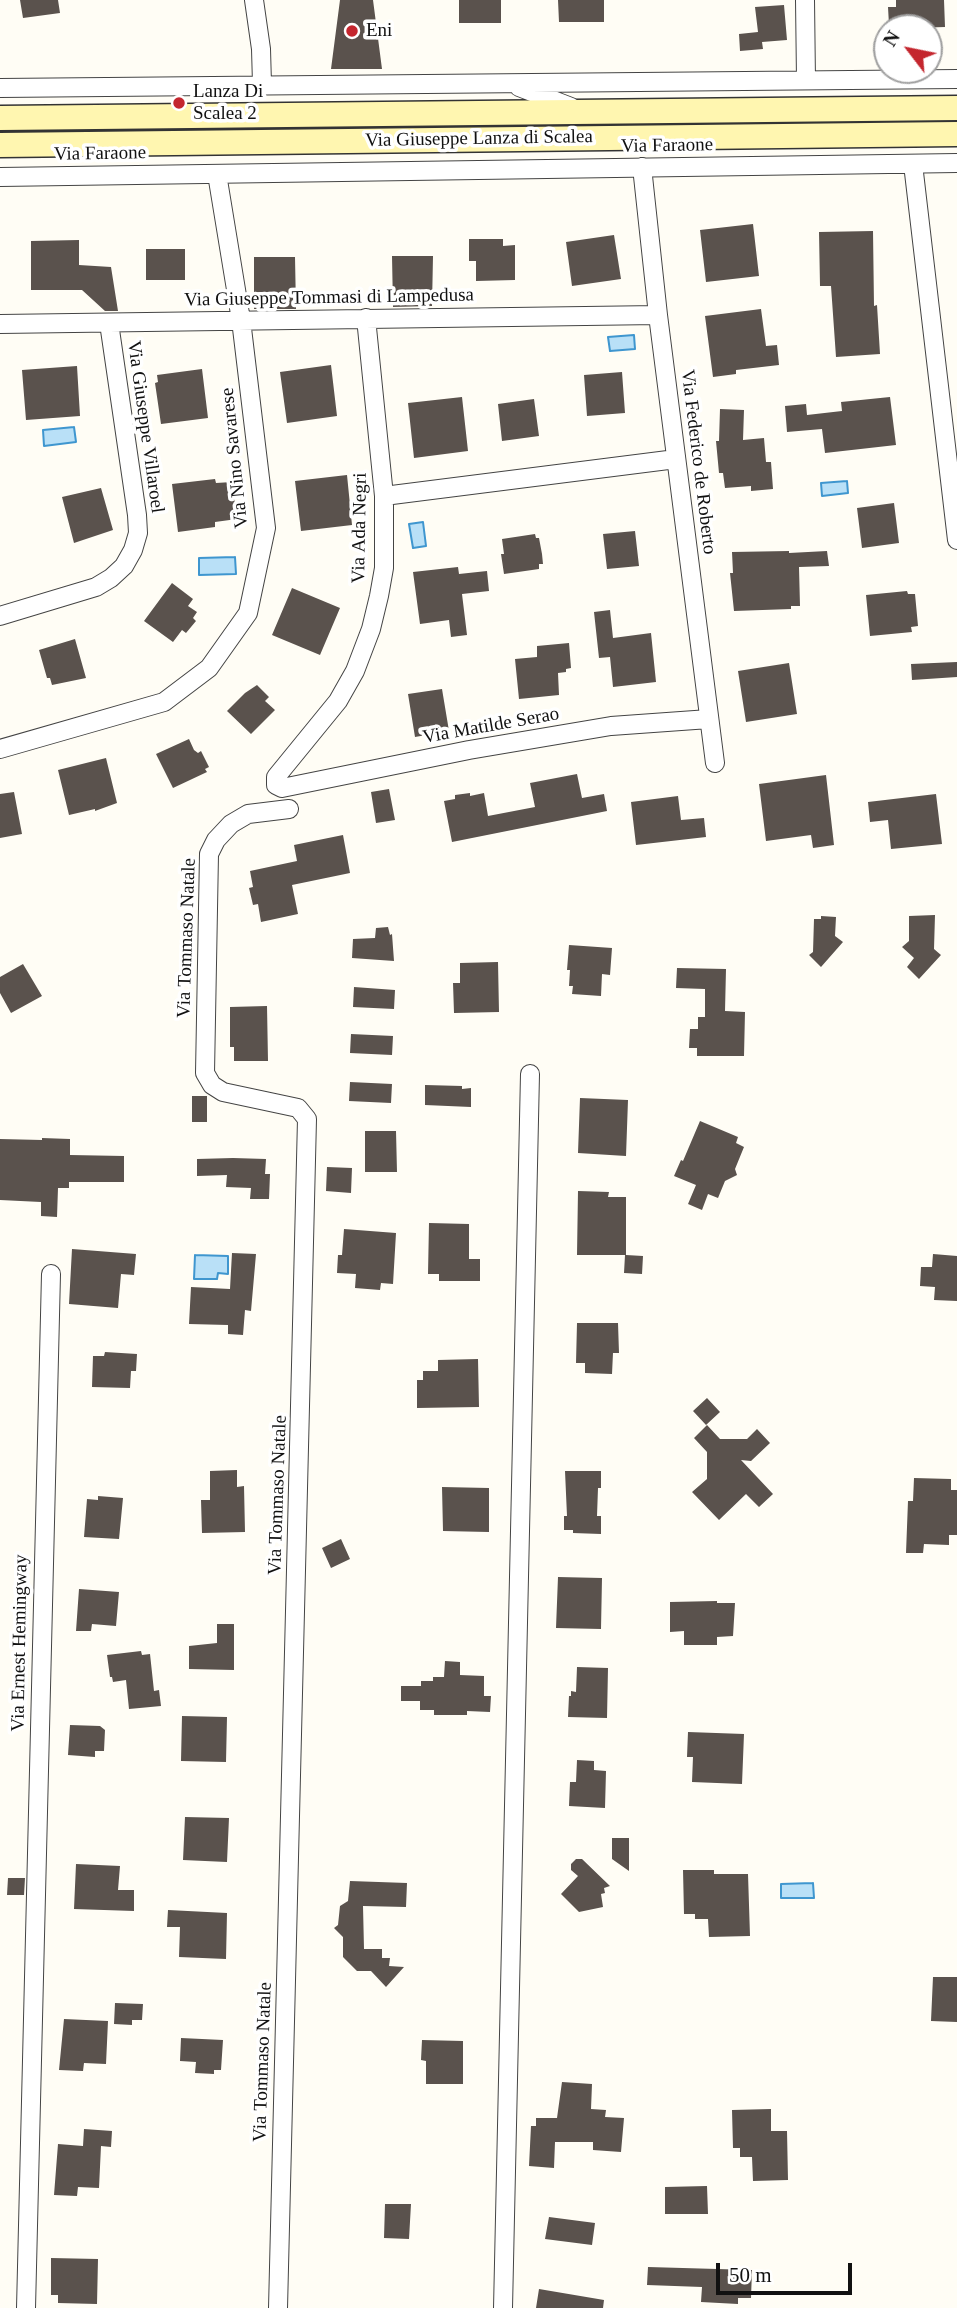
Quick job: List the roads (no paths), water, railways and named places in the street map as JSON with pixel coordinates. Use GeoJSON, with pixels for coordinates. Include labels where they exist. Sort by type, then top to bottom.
{"type":"FeatureCollection","features":[{"type":"Feature","properties":{"kind":"street"},"geometry":{"type":"LineString","coordinates":[[254,0],[261,49],[262,84]]}},
{"type":"Feature","properties":{"kind":"street"},"geometry":{"type":"LineString","coordinates":[[804,0],[806,80]]}},
{"type":"Feature","properties":{"kind":"street"},"geometry":{"type":"LineString","coordinates":[[0,88],[957,79]]}},
{"type":"Feature","properties":{"kind":"street"},"geometry":{"type":"LineString","coordinates":[[501,84],[520,87],[562,105],[595,112]]}},
{"type":"Feature","properties":{"kind":"street","name":"Via Giuseppe Lanza di Scalea"},"geometry":{"type":"LineString","coordinates":[[0,118],[957,108]]}},
{"type":"Feature","properties":{"kind":"street","name":"Via Giuseppe Lanza di Scalea"},"geometry":{"type":"LineString","coordinates":[[0,145],[957,134]]}},
{"type":"Feature","properties":{"kind":"street","name":"Via Faraone"},"geometry":{"type":"LineString","coordinates":[[0,177],[957,163]]}},
{"type":"Feature","properties":{"kind":"street"},"geometry":{"type":"LineString","coordinates":[[913,164],[957,540]]}},
{"type":"Feature","properties":{"kind":"street","name":"Via Federico de Roberto"},"geometry":{"type":"LineString","coordinates":[[642,167],[658,315],[715,763]]}},
{"type":"Feature","properties":{"kind":"street","name":"Via Nino Savarese"},"geometry":{"type":"LineString","coordinates":[[0,749],[164,702],[209,668],[248,613],[266,527],[241,320],[217,174]]}},
{"type":"Feature","properties":{"kind":"street","name":"Via Giuseppe Tommasi di Lampedusa"},"geometry":{"type":"LineString","coordinates":[[0,324],[658,315]]}},
{"type":"Feature","properties":{"kind":"street","name":"Via Ada Negri"},"geometry":{"type":"LineString","coordinates":[[282,788],[276,785],[275,778],[338,701],[355,671],[371,629],[384,568],[384,496],[366,318]]}},
{"type":"Feature","properties":{"kind":"street","name":"Via Giuseppe Villaroel"},"geometry":{"type":"LineString","coordinates":[[0,616],[96,587],[124,566],[133,550],[138,533],[137,515],[109,323]]}},
{"type":"Feature","properties":{"kind":"street"},"geometry":{"type":"LineString","coordinates":[[384,496],[676,459]]}},
{"type":"Feature","properties":{"kind":"street","name":"Via Matilde Serao"},"geometry":{"type":"LineString","coordinates":[[282,788],[469,750],[611,726],[709,719]]}},
{"type":"Feature","properties":{"kind":"street","name":"Via Tommaso Natale"},"geometry":{"type":"LineString","coordinates":[[278,2308],[307,1119],[298,1108],[223,1092],[212,1085],[205,1073],[209,854],[216,840],[231,824],[248,814],[289,809]]}},
{"type":"Feature","properties":{"kind":"street"},"geometry":{"type":"LineString","coordinates":[[503,2308],[530,1074]]}},
{"type":"Feature","properties":{"kind":"street","name":"Via Ernest Hemingway"},"geometry":{"type":"LineString","coordinates":[[26,2308],[51,1274]]}},
{"type":"Feature","properties":{"kind":"water"},"geometry":{"type":"Polygon","coordinates":[[[634,335],[635,349],[610,351],[608,337],[634,335]]]}},
{"type":"Feature","properties":{"kind":"water"},"geometry":{"type":"Polygon","coordinates":[[[74,427],[76,442],[44,446],[43,430],[74,427]]]}},
{"type":"Feature","properties":{"kind":"water"},"geometry":{"type":"Polygon","coordinates":[[[847,481],[848,493],[822,496],[821,483],[847,481]]]}},
{"type":"Feature","properties":{"kind":"water"},"geometry":{"type":"Polygon","coordinates":[[[423,522],[426,546],[413,548],[409,524],[423,522]]]}},
{"type":"Feature","properties":{"kind":"water"},"geometry":{"type":"Polygon","coordinates":[[[235,557],[236,574],[199,575],[199,558],[235,557]]]}},
{"type":"Feature","properties":{"kind":"water"},"geometry":{"type":"Polygon","coordinates":[[[195,1255],[228,1256],[228,1274],[218,1273],[217,1279],[194,1279],[195,1255]]]}},
{"type":"Feature","properties":{"kind":"water"},"geometry":{"type":"Polygon","coordinates":[[[813,1883],[814,1898],[781,1898],[781,1884],[813,1883]]]}},
{"type":"Feature","properties":{"kind":"place","name":"Eni"},"geometry":{"type":"Point","coordinates":[352,31]}},
{"type":"Feature","properties":{"kind":"place","name":"Lanza Di Scalea 2"},"geometry":{"type":"Point","coordinates":[179,103]}}]}
